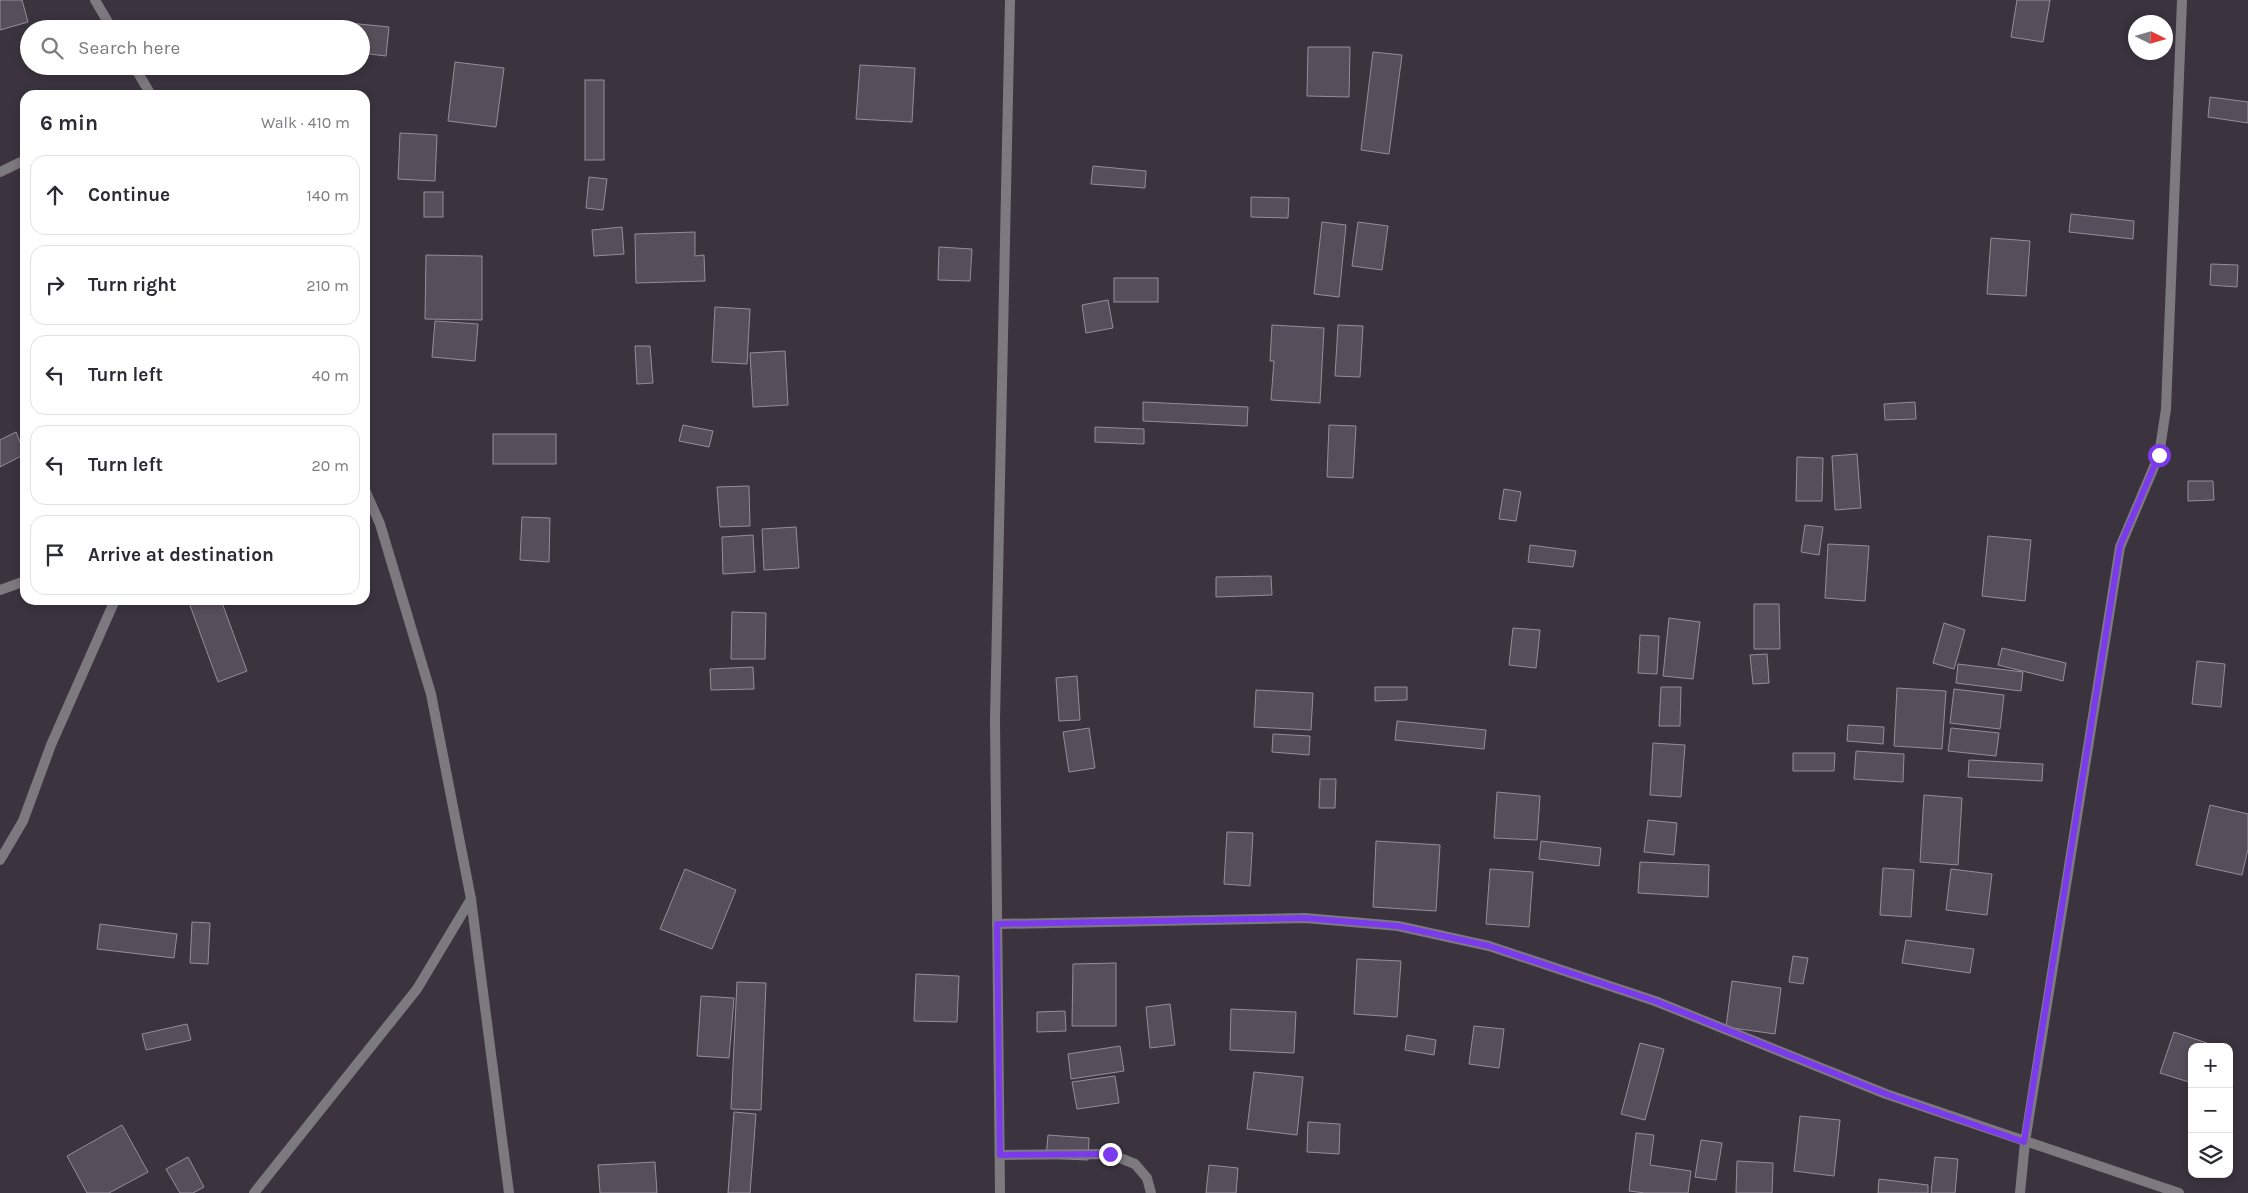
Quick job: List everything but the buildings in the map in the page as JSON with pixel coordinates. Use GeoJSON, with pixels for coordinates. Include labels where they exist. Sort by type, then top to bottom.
{"type":"FeatureCollection","features":[{"type":"Feature","properties":{"kind":"street"},"geometry":{"type":"LineString","coordinates":[[95,0],[107,20]]}},
{"type":"Feature","properties":{"kind":"street"},"geometry":{"type":"LineString","coordinates":[[1000,1193],[995,720],[1010,0]]}},
{"type":"Feature","properties":{"kind":"street"},"geometry":{"type":"LineString","coordinates":[[2020,1193],[2024,1142],[2120,546],[2159,455],[2166,409],[2182,0]]}},
{"type":"Feature","properties":{"kind":"street"},"geometry":{"type":"LineString","coordinates":[[139,75],[148,90]]}},
{"type":"Feature","properties":{"kind":"street"},"geometry":{"type":"LineString","coordinates":[[0,172],[20,162]]}},
{"type":"Feature","properties":{"kind":"street"},"geometry":{"type":"LineString","coordinates":[[370,501],[380,524],[431,694],[472,899],[509,1193]]}},
{"type":"Feature","properties":{"kind":"street"},"geometry":{"type":"LineString","coordinates":[[0,590],[20,582]]}},
{"type":"Feature","properties":{"kind":"street"},"geometry":{"type":"LineString","coordinates":[[0,860],[23,821],[51,745],[113,605]]}},
{"type":"Feature","properties":{"kind":"street"},"geometry":{"type":"LineString","coordinates":[[254,1193],[417,989],[472,899]]}},
{"type":"Feature","properties":{"kind":"street"},"geometry":{"type":"LineString","coordinates":[[997,924],[1304,918],[1408,928],[1489,946],[1655,1001],[1886,1094],[2179,1193]]}},
{"type":"Feature","properties":{"kind":"street"},"geometry":{"type":"LineString","coordinates":[[1000,1155],[1110,1154],[1135,1164],[1147,1178],[1151,1193]]}},
{"type":"Feature","properties":{"kind":"route"},"geometry":{"type":"LineString","coordinates":[[1110,1154],[1000,1155],[997,924],[1304,918],[1398,926],[1489,946],[1655,1001],[1886,1094],[2024,1142],[2120,546],[2159,455]]}}]}
